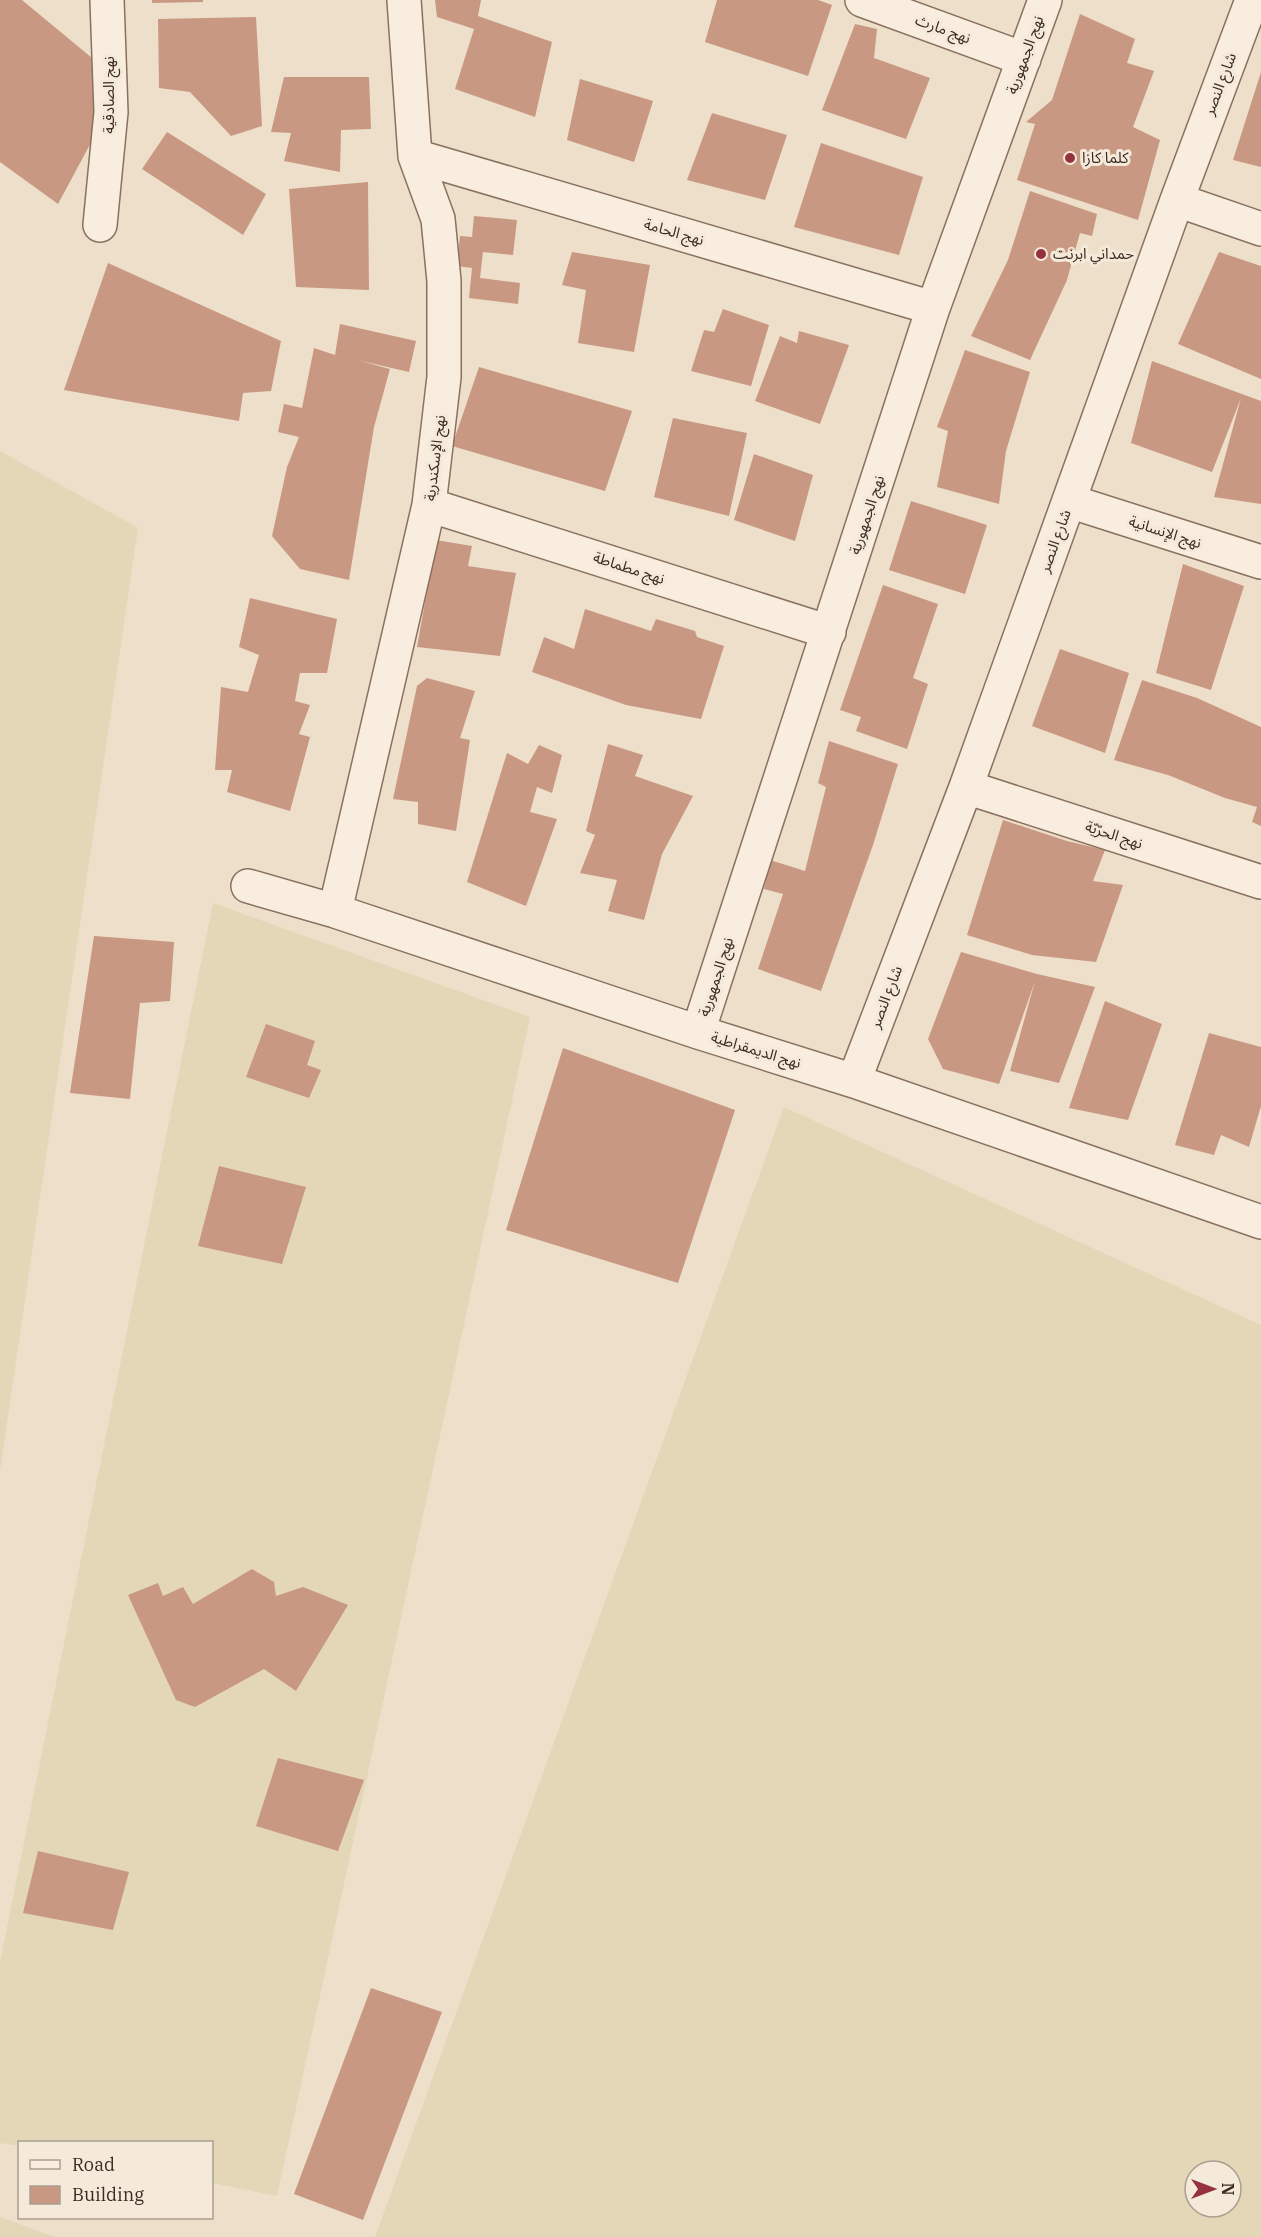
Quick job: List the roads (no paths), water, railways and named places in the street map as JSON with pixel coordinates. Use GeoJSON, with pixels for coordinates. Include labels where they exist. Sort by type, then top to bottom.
{"type":"FeatureCollection","features":[{"type":"Feature","properties":{"kind":"street","name":"نهج الصادقية"},"geometry":{"type":"LineString","coordinates":[[100,225],[111,112],[107,0]]}},
{"type":"Feature","properties":{"kind":"street","name":"نهج الإسكندرية"},"geometry":{"type":"LineString","coordinates":[[335,911],[429,505],[444,377],[444,281],[438,219],[415,156],[404,0]]}},
{"type":"Feature","properties":{"kind":"street","name":"نهج مارث"},"geometry":{"type":"LineString","coordinates":[[862,0],[1024,59]]}},
{"type":"Feature","properties":{"kind":"street","name":"نهج الجمهورية"},"geometry":{"type":"LineString","coordinates":[[698,1032],[933,308],[1045,0]]}},
{"type":"Feature","properties":{"kind":"street","name":"شارع النصر"},"geometry":{"type":"LineString","coordinates":[[854,1081],[966,787],[1177,200],[1252,0]]}},
{"type":"Feature","properties":{"kind":"street","name":"نهج الحامة"},"geometry":{"type":"LineString","coordinates":[[415,156],[933,308]]}},
{"type":"Feature","properties":{"kind":"street"},"geometry":{"type":"LineString","coordinates":[[1177,200],[1261,230]]}},
{"type":"Feature","properties":{"kind":"street","name":"نهج الإنسانية"},"geometry":{"type":"LineString","coordinates":[[1069,501],[1261,562]]}},
{"type":"Feature","properties":{"kind":"street","name":"نهج مطماطة"},"geometry":{"type":"LineString","coordinates":[[429,505],[829,632]]}},
{"type":"Feature","properties":{"kind":"street","name":"نهج الحرّيّة"},"geometry":{"type":"LineString","coordinates":[[966,787],[1261,882]]}},
{"type":"Feature","properties":{"kind":"street","name":"نهج الديمقراطية"},"geometry":{"type":"LineString","coordinates":[[248,886],[335,911],[698,1032],[854,1081],[1261,1222]]}},
{"type":"Feature","properties":{"kind":"place","name":"كلما كازا"},"geometry":{"type":"Point","coordinates":[1070,158]}},
{"type":"Feature","properties":{"kind":"place","name":"حمداني ابرنت"},"geometry":{"type":"Point","coordinates":[1041,254]}}]}
